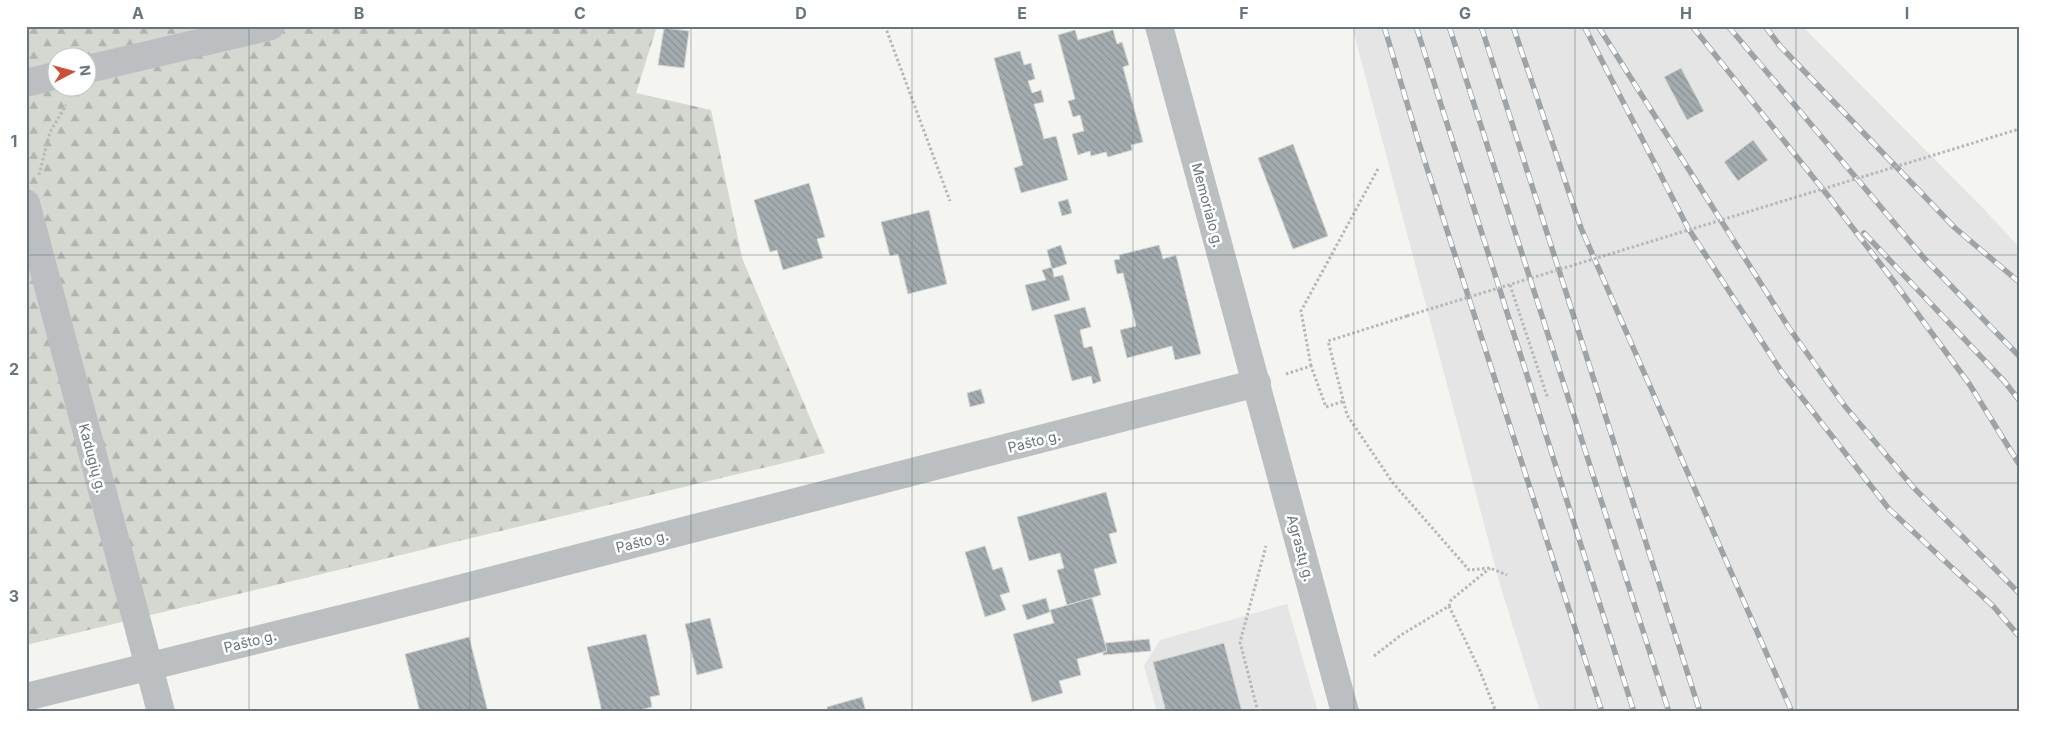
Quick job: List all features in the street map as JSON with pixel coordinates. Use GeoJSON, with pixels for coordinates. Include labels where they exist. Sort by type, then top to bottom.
{"type":"FeatureCollection","features":[{"type":"Feature","properties":{"kind":"street"},"geometry":{"type":"LineString","coordinates":[[98,66],[271,26]]}},
{"type":"Feature","properties":{"kind":"street","name":"Memorialo g."},"geometry":{"type":"LineString","coordinates":[[1159,26],[1257,383]]}},
{"type":"Feature","properties":{"kind":"street"},"geometry":{"type":"LineString","coordinates":[[26,83],[48,78]]}},
{"type":"Feature","properties":{"kind":"street","name":"Kadugių g."},"geometry":{"type":"LineString","coordinates":[[28,208],[161,712]]}},
{"type":"Feature","properties":{"kind":"street","name":"Pašto g."},"geometry":{"type":"LineString","coordinates":[[26,696],[1257,383]]}},
{"type":"Feature","properties":{"kind":"street","name":"Agrastų g."},"geometry":{"type":"LineString","coordinates":[[1257,383],[1345,712]]}},
{"type":"Feature","properties":{"kind":"path"},"geometry":{"type":"LineString","coordinates":[[885,26],[950,201]]}},
{"type":"Feature","properties":{"kind":"path"},"geometry":{"type":"LineString","coordinates":[[28,208],[50,132],[68,102]]}},
{"type":"Feature","properties":{"kind":"path"},"geometry":{"type":"LineString","coordinates":[[1507,575],[1490,568],[1469,570],[1393,484],[1347,415],[1328,341],[2019,129]]}},
{"type":"Feature","properties":{"kind":"path"},"geometry":{"type":"LineString","coordinates":[[1344,401],[1326,407],[1311,366],[1300,310],[1379,167]]}},
{"type":"Feature","properties":{"kind":"path"},"geometry":{"type":"LineString","coordinates":[[1510,285],[1548,399]]}},
{"type":"Feature","properties":{"kind":"path"},"geometry":{"type":"LineString","coordinates":[[1257,383],[1311,366]]}},
{"type":"Feature","properties":{"kind":"path"},"geometry":{"type":"LineString","coordinates":[[1258,712],[1240,642],[1268,540]]}},
{"type":"Feature","properties":{"kind":"path"},"geometry":{"type":"LineString","coordinates":[[1374,656],[1401,635],[1449,606],[1451,600],[1490,568]]}},
{"type":"Feature","properties":{"kind":"path"},"geometry":{"type":"LineString","coordinates":[[1449,606],[1480,671],[1496,712]]}},
{"type":"Feature","properties":{"kind":"shaded area"},"geometry":{"type":"Polygon","coordinates":[[[1352,26],[1802,26],[1982,207],[2019,247],[2019,712],[1540,712],[1501,588],[1352,26]]]}},
{"type":"Feature","properties":{"kind":"shaded area"},"geometry":{"type":"Polygon","coordinates":[[[1287,604],[1318,712],[1157,712],[1144,666],[1160,640],[1287,604]]]}},
{"type":"Feature","properties":{"kind":"green space"},"geometry":{"type":"Polygon","coordinates":[[[26,26],[657,26],[636,93],[711,110],[742,258],[825,453],[26,645],[26,26]]]}},
{"type":"Feature","properties":{"kind":"building"},"geometry":{"type":"Polygon","coordinates":[[[664,28],[689,31],[684,68],[658,65],[664,28]]]}},
{"type":"Feature","properties":{"kind":"building"},"geometry":{"type":"Polygon","coordinates":[[[1075,30],[1078,40],[1113,30],[1117,44],[1122,42],[1129,65],[1123,67],[1143,142],[1131,145],[1132,150],[1108,157],[1106,152],[1091,156],[1090,151],[1078,155],[1072,134],[1084,131],[1080,115],[1073,117],[1068,101],[1075,99],[1058,35],[1075,30]]]}},
{"type":"Feature","properties":{"kind":"building"},"geometry":{"type":"Polygon","coordinates":[[[1020,51],[1024,65],[1031,63],[1035,79],[1028,81],[1032,93],[1041,90],[1044,102],[1034,104],[1044,139],[1056,136],[1068,180],[1021,193],[1014,168],[1023,165],[994,58],[1020,51]]]}},
{"type":"Feature","properties":{"kind":"building"},"geometry":{"type":"Polygon","coordinates":[[[1681,68],[1704,111],[1687,120],[1664,77],[1681,68]]]}},
{"type":"Feature","properties":{"kind":"building"},"geometry":{"type":"Polygon","coordinates":[[[1753,140],[1768,160],[1738,181],[1724,162],[1753,140]]]}},
{"type":"Feature","properties":{"kind":"building"},"geometry":{"type":"Polygon","coordinates":[[[1293,144],[1328,236],[1293,249],[1258,158],[1293,144]]]}},
{"type":"Feature","properties":{"kind":"building"},"geometry":{"type":"Polygon","coordinates":[[[809,183],[825,237],[817,239],[823,258],[783,270],[777,250],[770,252],[754,200],[809,183]]]}},
{"type":"Feature","properties":{"kind":"building"},"geometry":{"type":"Polygon","coordinates":[[[1068,199],[1072,213],[1062,216],[1058,202],[1068,199]]]}},
{"type":"Feature","properties":{"kind":"building"},"geometry":{"type":"Polygon","coordinates":[[[929,210],[947,284],[908,294],[898,254],[890,256],[881,222],[929,210]]]}},
{"type":"Feature","properties":{"kind":"building"},"geometry":{"type":"Polygon","coordinates":[[[1061,245],[1067,264],[1052,269],[1047,250],[1061,245]]]}},
{"type":"Feature","properties":{"kind":"building"},"geometry":{"type":"Polygon","coordinates":[[[1159,245],[1163,259],[1176,255],[1201,354],[1175,360],[1172,346],[1127,358],[1120,330],[1136,326],[1123,273],[1117,274],[1114,260],[1120,259],[1119,255],[1159,245]]]}},
{"type":"Feature","properties":{"kind":"building"},"geometry":{"type":"Polygon","coordinates":[[[1052,267],[1054,277],[1063,275],[1070,300],[1032,311],[1025,285],[1046,280],[1042,270],[1052,267]]]}},
{"type":"Feature","properties":{"kind":"building"},"geometry":{"type":"Polygon","coordinates":[[[1085,307],[1091,327],[1080,330],[1084,348],[1092,346],[1101,381],[1093,384],[1091,376],[1072,381],[1054,315],[1085,307]]]}},
{"type":"Feature","properties":{"kind":"building"},"geometry":{"type":"Polygon","coordinates":[[[981,389],[985,403],[970,407],[967,393],[981,389]]]}},
{"type":"Feature","properties":{"kind":"building"},"geometry":{"type":"Polygon","coordinates":[[[1106,492],[1117,532],[1109,534],[1117,563],[1094,569],[1101,595],[1067,605],[1057,570],[1064,568],[1060,553],[1029,561],[1017,517],[1106,492]]]}},
{"type":"Feature","properties":{"kind":"building"},"geometry":{"type":"Polygon","coordinates":[[[985,546],[993,570],[1002,567],[1010,592],[1000,595],[1006,610],[985,617],[965,552],[985,546]]]}},
{"type":"Feature","properties":{"kind":"building"},"geometry":{"type":"Polygon","coordinates":[[[1046,598],[1050,612],[1027,620],[1022,605],[1046,598]]]}},
{"type":"Feature","properties":{"kind":"building"},"geometry":{"type":"Polygon","coordinates":[[[1092,598],[1107,651],[1077,659],[1081,675],[1059,681],[1063,693],[1032,702],[1013,634],[1054,623],[1050,610],[1092,598]]]}},
{"type":"Feature","properties":{"kind":"building"},"geometry":{"type":"Polygon","coordinates":[[[710,618],[723,668],[697,675],[685,624],[710,618]]]}},
{"type":"Feature","properties":{"kind":"building"},"geometry":{"type":"Polygon","coordinates":[[[646,634],[660,695],[650,697],[652,707],[631,712],[602,712],[587,647],[646,634]]]}},
{"type":"Feature","properties":{"kind":"building"},"geometry":{"type":"Polygon","coordinates":[[[469,637],[488,712],[420,712],[405,654],[469,637]]]}},
{"type":"Feature","properties":{"kind":"building"},"geometry":{"type":"Polygon","coordinates":[[[1149,639],[1151,651],[1103,655],[1107,651],[1105,643],[1149,639]]]}},
{"type":"Feature","properties":{"kind":"building"},"geometry":{"type":"Polygon","coordinates":[[[1224,643],[1242,712],[1166,712],[1153,662],[1224,643]]]}},
{"type":"Feature","properties":{"kind":"building"},"geometry":{"type":"Polygon","coordinates":[[[862,697],[866,712],[828,712],[827,707],[862,697]]]}},
{"type":"Feature","properties":{"kind":"railway"},"geometry":{"type":"LineString","coordinates":[[1384,26],[1418,140],[1602,712]]}},
{"type":"Feature","properties":{"kind":"railway"},"geometry":{"type":"LineString","coordinates":[[1416,26],[1634,712]]}},
{"type":"Feature","properties":{"kind":"railway"},"geometry":{"type":"LineString","coordinates":[[1449,26],[1669,712]]}},
{"type":"Feature","properties":{"kind":"railway"},"geometry":{"type":"LineString","coordinates":[[1481,26],[1700,712]]}},
{"type":"Feature","properties":{"kind":"railway"},"geometry":{"type":"LineString","coordinates":[[1513,26],[1581,228],[1792,712]]}},
{"type":"Feature","properties":{"kind":"railway"},"geometry":{"type":"LineString","coordinates":[[1584,26],[1688,228],[1781,371],[1889,509],[1993,606],[2019,636]]}},
{"type":"Feature","properties":{"kind":"railway"},"geometry":{"type":"LineString","coordinates":[[1598,26],[1789,328],[1844,405],[1913,487],[2019,593]]}},
{"type":"Feature","properties":{"kind":"railway"},"geometry":{"type":"LineString","coordinates":[[1692,26],[1829,197],[1895,283],[1970,385],[2019,464]]}},
{"type":"Feature","properties":{"kind":"railway"},"geometry":{"type":"LineString","coordinates":[[1728,26],[1923,257],[2019,356]]}},
{"type":"Feature","properties":{"kind":"railway"},"geometry":{"type":"LineString","coordinates":[[1765,26],[1780,46],[1955,228],[2019,282]]}},
{"type":"Feature","properties":{"kind":"railway"},"geometry":{"type":"LineString","coordinates":[[1864,233],[2004,381],[2019,400]]}}]}
